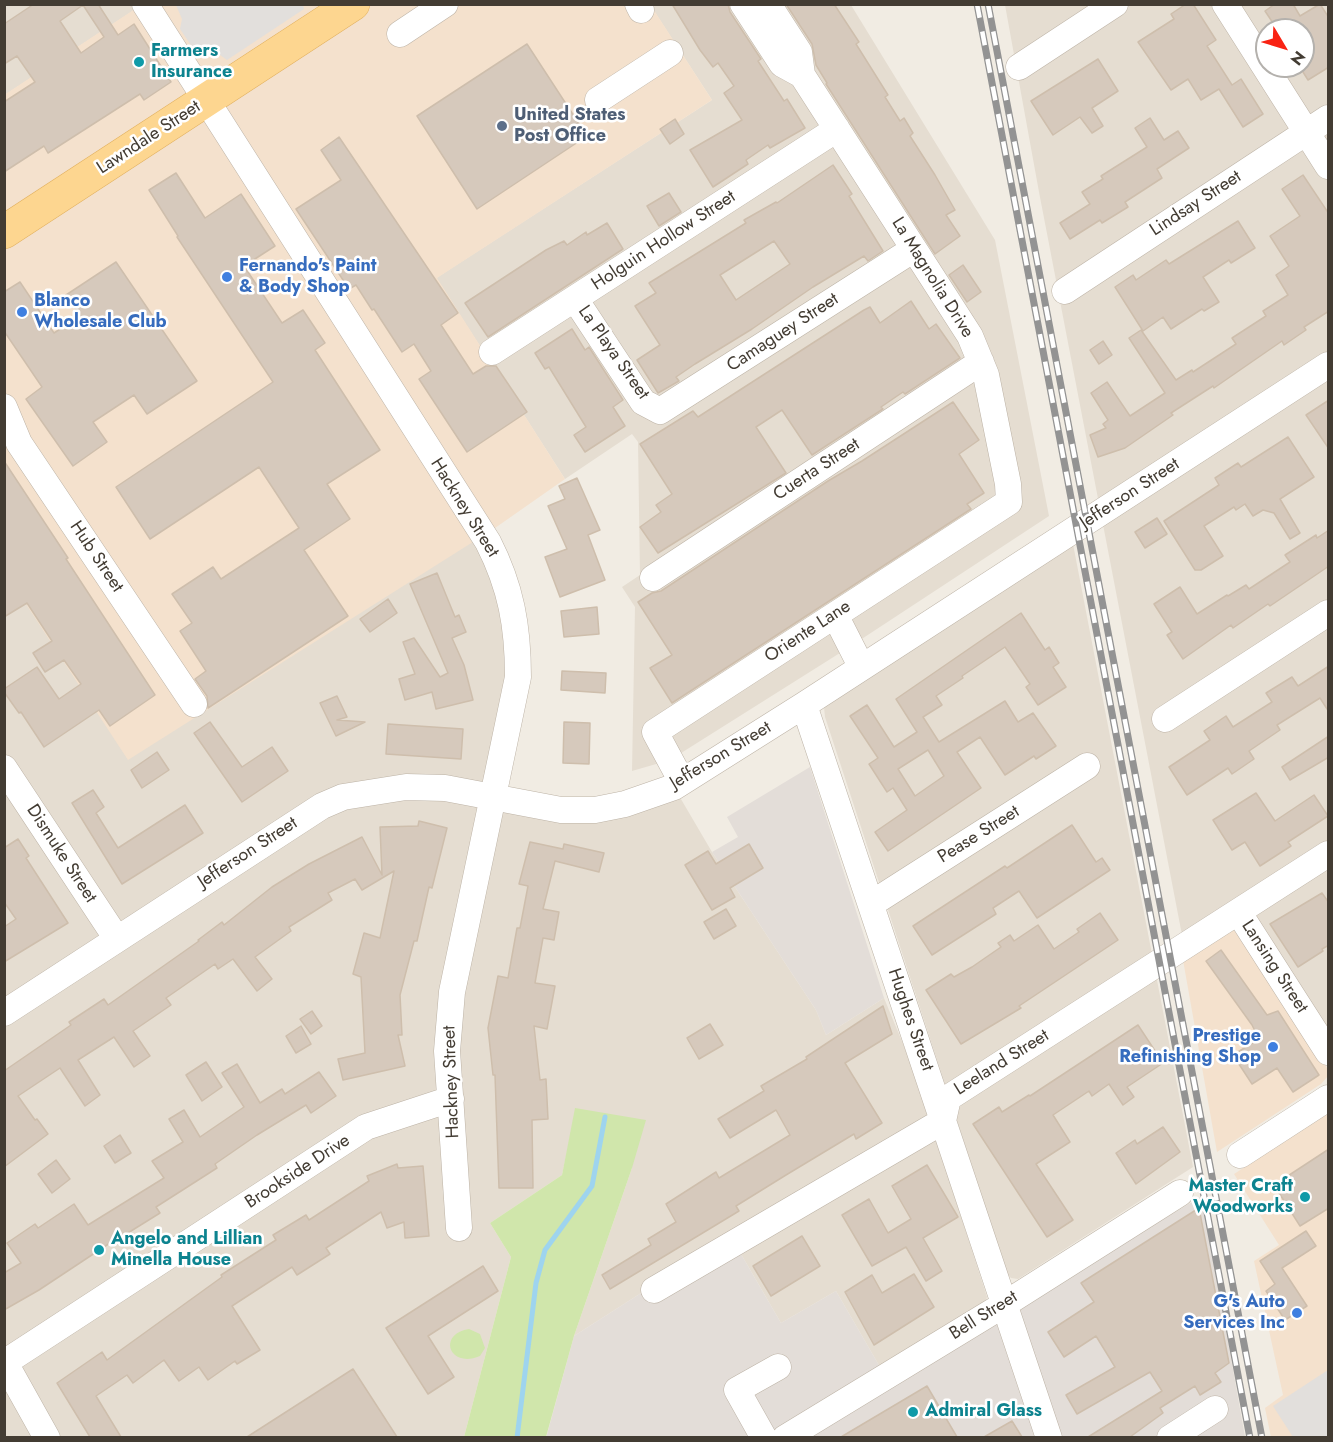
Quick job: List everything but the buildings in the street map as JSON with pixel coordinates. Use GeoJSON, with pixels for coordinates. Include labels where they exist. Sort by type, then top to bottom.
{"type":"FeatureCollection","features":[{"type":"Feature","properties":{"kind":"main road","name":"Lawndale Street"},"geometry":{"type":"LineString","coordinates":[[4,232],[206,100],[339,8]]}},
{"type":"Feature","properties":{"kind":"street","name":"Hackney Street"},"geometry":{"type":"LineString","coordinates":[[144,4],[488,542],[501,569],[512,601],[518,677],[452,992],[447,1051],[459,1228]]}},
{"type":"Feature","properties":{"kind":"street"},"geometry":{"type":"LineString","coordinates":[[400,34],[445,4]]}},
{"type":"Feature","properties":{"kind":"street","name":"La Magnolia Drive"},"geometry":{"type":"LineString","coordinates":[[743,4],[782,64],[802,75]]}},
{"type":"Feature","properties":{"kind":"street","name":"La Magnolia Drive"},"geometry":{"type":"LineString","coordinates":[[768,4],[799,52],[802,75],[970,336],[988,386],[1008,484],[1009,502]]}},
{"type":"Feature","properties":{"kind":"street"},"geometry":{"type":"LineString","coordinates":[[1019,67],[1115,4]]}},
{"type":"Feature","properties":{"kind":"street"},"geometry":{"type":"LineString","coordinates":[[1225,4],[1329,166]]}},
{"type":"Feature","properties":{"kind":"street"},"geometry":{"type":"LineString","coordinates":[[597,100],[670,53]]}},
{"type":"Feature","properties":{"kind":"street","name":"Lindsay Street"},"geometry":{"type":"LineString","coordinates":[[1065,291],[1329,118]]}},
{"type":"Feature","properties":{"kind":"street","name":"Holguin Hollow Street"},"geometry":{"type":"LineString","coordinates":[[492,352],[837,129]]}},
{"type":"Feature","properties":{"kind":"street","name":"Camaguey Street"},"geometry":{"type":"LineString","coordinates":[[652,407],[660,411],[914,249]]}},
{"type":"Feature","properties":{"kind":"street","name":"La Playa Street"},"geometry":{"type":"LineString","coordinates":[[575,299],[643,402],[652,407]]}},
{"type":"Feature","properties":{"kind":"street","name":"Cuerta Street"},"geometry":{"type":"LineString","coordinates":[[653,578],[981,362]]}},
{"type":"Feature","properties":{"kind":"street","name":"Jefferson Street"},"geometry":{"type":"LineString","coordinates":[[4,1013],[312,812],[343,797],[406,787],[445,788],[493,799],[561,810],[595,810],[625,804],[674,787],[1329,365]]}},
{"type":"Feature","properties":{"kind":"street","name":"Hub Street"},"geometry":{"type":"LineString","coordinates":[[4,406],[19,444],[194,704]]}},
{"type":"Feature","properties":{"kind":"street","name":"Oriente Lane"},"geometry":{"type":"LineString","coordinates":[[682,782],[655,732],[1009,502]]}},
{"type":"Feature","properties":{"kind":"street"},"geometry":{"type":"LineString","coordinates":[[1165,719],[1329,613]]}},
{"type":"Feature","properties":{"kind":"street"},"geometry":{"type":"LineString","coordinates":[[836,615],[861,666]]}},
{"type":"Feature","properties":{"kind":"street","name":"Hughes Street"},"geometry":{"type":"LineString","coordinates":[[804,705],[1049,1437]]}},
{"type":"Feature","properties":{"kind":"street","name":"Pease Street"},"geometry":{"type":"LineString","coordinates":[[871,904],[1087,766]]}},
{"type":"Feature","properties":{"kind":"street","name":"Dismuke Street"},"geometry":{"type":"LineString","coordinates":[[4,768],[117,939]]}},
{"type":"Feature","properties":{"kind":"street","name":"Leeland Street"},"geometry":{"type":"LineString","coordinates":[[944,1121],[948,1098],[1329,854]]}},
{"type":"Feature","properties":{"kind":"street","name":"Lansing Street"},"geometry":{"type":"LineString","coordinates":[[1239,913],[1329,1052]]}},
{"type":"Feature","properties":{"kind":"street"},"geometry":{"type":"LineString","coordinates":[[1240,1155],[1329,1098]]}},
{"type":"Feature","properties":{"kind":"street","name":"Brookside Drive"},"geometry":{"type":"LineString","coordinates":[[5,1362],[366,1127],[451,1099]]}},
{"type":"Feature","properties":{"kind":"street"},"geometry":{"type":"LineString","coordinates":[[654,1290],[944,1121]]}},
{"type":"Feature","properties":{"kind":"street","name":"Bell Street"},"geometry":{"type":"LineString","coordinates":[[785,1437],[1005,1304],[1180,1193]]}},
{"type":"Feature","properties":{"kind":"street"},"geometry":{"type":"LineString","coordinates":[[5,1362],[47,1437]]}},
{"type":"Feature","properties":{"kind":"street"},"geometry":{"type":"LineString","coordinates":[[764,1437],[737,1390],[778,1367]]}},
{"type":"Feature","properties":{"kind":"street"},"geometry":{"type":"LineString","coordinates":[[1170,1437],[1215,1409]]}},
{"type":"Feature","properties":{"kind":"shaded area"},"geometry":{"type":"Polygon","coordinates":[[[650,4],[712,100],[437,278],[565,479],[495,528],[128,760],[5,572],[4,95],[138,7],[137,5],[650,4]]]}},
{"type":"Feature","properties":{"kind":"shaded area"},"geometry":{"type":"Polygon","coordinates":[[[5,5],[137,5],[139,7],[5,95],[5,5]]]}},
{"type":"Feature","properties":{"kind":"shaded area"},"geometry":{"type":"Polygon","coordinates":[[[176,5],[303,5],[304,9],[227,60],[216,52],[207,52],[199,57],[180,29],[182,19],[176,5]]]}},
{"type":"Feature","properties":{"kind":"shaded area"},"geometry":{"type":"Polygon","coordinates":[[[650,5],[851,5],[995,240],[1049,516],[851,646],[670,760],[632,771],[635,607],[622,587],[640,575],[638,442],[632,434],[565,479],[436,278],[712,100],[650,5]]]}},
{"type":"Feature","properties":{"kind":"shaded area"},"geometry":{"type":"Polygon","coordinates":[[[1005,5],[1328,5],[1328,1032],[1242,898],[1182,935],[1005,5]]]}},
{"type":"Feature","properties":{"kind":"shaded area"},"geometry":{"type":"Polygon","coordinates":[[[476,539],[499,585],[508,678],[479,804],[678,794],[712,852],[816,1010],[826,1035],[884,998],[913,1068],[987,1297],[984,1306],[880,1367],[836,1291],[781,1323],[741,1254],[657,1302],[649,1288],[574,1336],[632,1168],[576,1109],[562,1175],[490,1223],[511,1257],[464,1437],[5,1437],[4,572],[476,539]]]}},
{"type":"Feature","properties":{"kind":"shaded area"},"geometry":{"type":"Polygon","coordinates":[[[1073,544],[1193,1167],[1018,1279],[1011,1278],[1007,1274],[825,717],[824,707],[1073,544]]]}},
{"type":"Feature","properties":{"kind":"shaded area"},"geometry":{"type":"Polygon","coordinates":[[[810,767],[884,998],[826,1035],[816,1010],[712,852],[738,837],[727,817],[810,767]]]}},
{"type":"Feature","properties":{"kind":"shaded area"},"geometry":{"type":"Polygon","coordinates":[[[1232,929],[1246,941],[1327,1068],[1328,1076],[1321,1084],[1217,1152],[1183,960],[1232,929]]]}},
{"type":"Feature","properties":{"kind":"shaded area"},"geometry":{"type":"Polygon","coordinates":[[[1328,1113],[1328,1437],[1271,1437],[1265,1408],[1283,1395],[1254,1261],[1279,1245],[1234,1174],[1328,1113]]]}},
{"type":"Feature","properties":{"kind":"shaded area"},"geometry":{"type":"Polygon","coordinates":[[[1202,1196],[1245,1437],[798,1438],[1202,1196]]]}},
{"type":"Feature","properties":{"kind":"shaded area"},"geometry":{"type":"Polygon","coordinates":[[[741,1254],[781,1323],[836,1291],[880,1367],[763,1437],[546,1438],[574,1336],[649,1288],[658,1302],[741,1254]]]}},
{"type":"Feature","properties":{"kind":"shaded area"},"geometry":{"type":"Polygon","coordinates":[[[1328,1370],[1328,1437],[1293,1437],[1273,1406],[1328,1370]]]}},
{"type":"Feature","properties":{"kind":"green space"},"geometry":{"type":"Polygon","coordinates":[[[575,1108],[646,1120],[632,1168],[574,1336],[546,1437],[464,1437],[511,1257],[490,1223],[562,1175],[575,1108]]]}},
{"type":"Feature","properties":{"kind":"green space"},"geometry":{"type":"Polygon","coordinates":[[[469,1329],[480,1334],[485,1348],[480,1356],[469,1359],[461,1358],[454,1354],[450,1343],[459,1332],[469,1329]]]}},
{"type":"Feature","properties":{"kind":"waterway"},"geometry":{"type":"LineString","coordinates":[[517,1438],[536,1283],[545,1250],[592,1186],[605,1117]]}},
{"type":"Feature","properties":{"kind":"railway"},"geometry":{"type":"LineString","coordinates":[[977,4],[1250,1438]]}},
{"type":"Feature","properties":{"kind":"railway"},"geometry":{"type":"LineString","coordinates":[[988,4],[1262,1438]]}},
{"type":"Feature","properties":{"kind":"place","name":"Farmers Insurance"},"geometry":{"type":"Point","coordinates":[139,62]}},
{"type":"Feature","properties":{"kind":"place","name":"United States Post Office"},"geometry":{"type":"Point","coordinates":[502,126]}},
{"type":"Feature","properties":{"kind":"place","name":"Fernando's Paint & Body Shop"},"geometry":{"type":"Point","coordinates":[227,277]}},
{"type":"Feature","properties":{"kind":"place","name":"Blanco Wholesale Club"},"geometry":{"type":"Point","coordinates":[22,312]}},
{"type":"Feature","properties":{"kind":"place","name":"Prestige Refinishing Shop"},"geometry":{"type":"Point","coordinates":[1273,1047]}},
{"type":"Feature","properties":{"kind":"place","name":"Master Craft Woodworks"},"geometry":{"type":"Point","coordinates":[1305,1197]}},
{"type":"Feature","properties":{"kind":"place","name":"Angelo and Lillian Minella House"},"geometry":{"type":"Point","coordinates":[99,1250]}},
{"type":"Feature","properties":{"kind":"place","name":"G's Auto Services Inc"},"geometry":{"type":"Point","coordinates":[1297,1313]}},
{"type":"Feature","properties":{"kind":"place","name":"Admiral Glass"},"geometry":{"type":"Point","coordinates":[913,1412]}}]}
